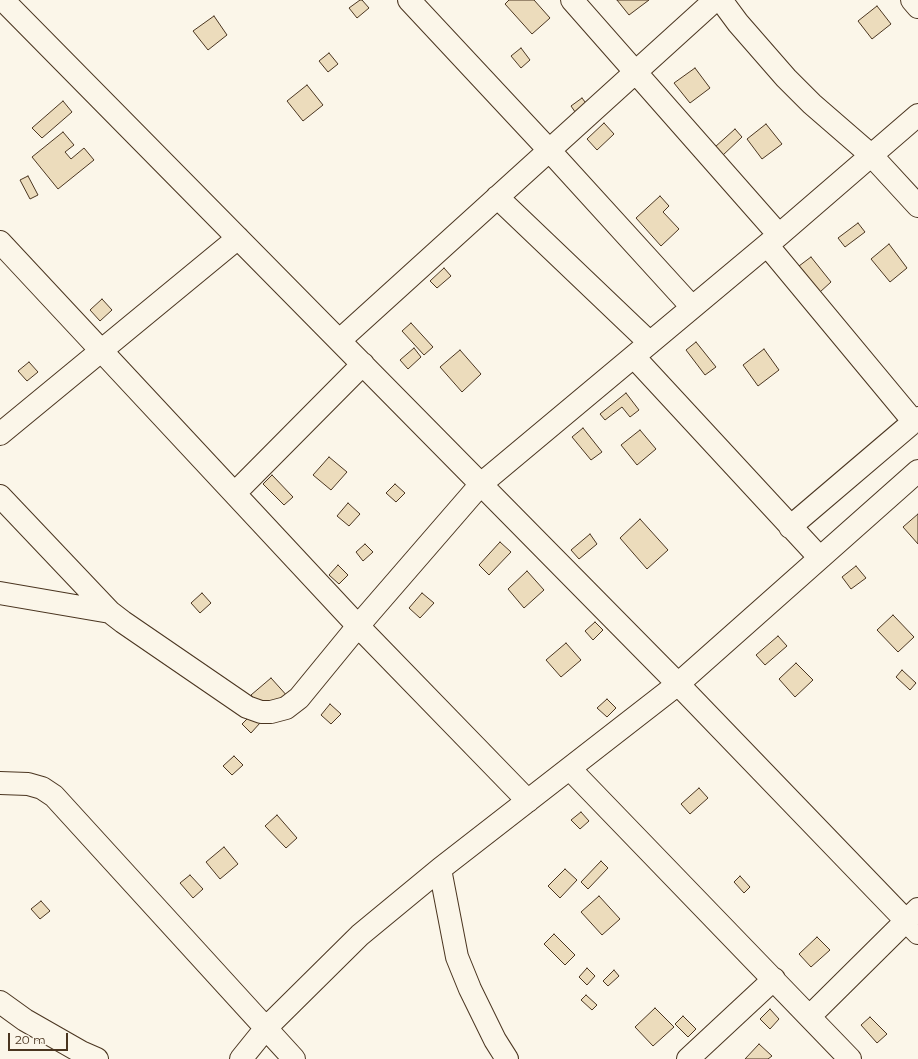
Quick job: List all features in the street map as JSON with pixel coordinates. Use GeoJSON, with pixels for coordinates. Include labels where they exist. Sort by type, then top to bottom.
{"type":"FeatureCollection","features":[{"type":"Feature","properties":{"kind":"street"},"geometry":{"type":"LineString","coordinates":[[3,0],[914,921],[810,1016]]}},
{"type":"Feature","properties":{"kind":"street"},"geometry":{"type":"LineString","coordinates":[[409,0],[549,150],[692,307]]}},
{"type":"Feature","properties":{"kind":"street"},"geometry":{"type":"LineString","coordinates":[[572,0],[635,72],[773,240],[916,420],[790,527]]}},
{"type":"Feature","properties":{"kind":"street"},"geometry":{"type":"LineString","coordinates":[[340,340],[715,0]]}},
{"type":"Feature","properties":{"kind":"street"},"geometry":{"type":"LineString","coordinates":[[721,0],[738,23],[786,78],[812,104],[872,156],[918,206]]}},
{"type":"Feature","properties":{"kind":"street"},"geometry":{"type":"LineString","coordinates":[[912,0],[918,7]]}},
{"type":"Feature","properties":{"kind":"street"},"geometry":{"type":"LineString","coordinates":[[0,496],[110,612],[247,707],[261,712],[271,712],[286,708],[299,698],[358,626],[481,484],[773,240],[918,115]]}},
{"type":"Feature","properties":{"kind":"street"},"geometry":{"type":"LineString","coordinates":[[497,197],[642,350],[790,527],[820,558]]}},
{"type":"Feature","properties":{"kind":"street"},"geometry":{"type":"LineString","coordinates":[[0,434],[238,238]]}},
{"type":"Feature","properties":{"kind":"street"},"geometry":{"type":"LineString","coordinates":[[0,242],[358,626],[528,801]]}},
{"type":"Feature","properties":{"kind":"street"},"geometry":{"type":"LineString","coordinates":[[235,493],[364,364]]}},
{"type":"Feature","properties":{"kind":"street"},"geometry":{"type":"LineString","coordinates":[[241,1059],[266,1028],[360,935],[440,869],[678,684],[918,472]]}},
{"type":"Feature","properties":{"kind":"street"},"geometry":{"type":"LineString","coordinates":[[0,593],[110,612]]}},
{"type":"Feature","properties":{"kind":"street"},"geometry":{"type":"LineString","coordinates":[[570,769],[850,1059]]}},
{"type":"Feature","properties":{"kind":"street"},"geometry":{"type":"LineString","coordinates":[[0,783],[28,784],[42,788],[54,796],[294,1059]]}},
{"type":"Feature","properties":{"kind":"street"},"geometry":{"type":"LineString","coordinates":[[440,869],[457,957],[470,989],[495,1040],[507,1059]]}},
{"type":"Feature","properties":{"kind":"street"},"geometry":{"type":"LineString","coordinates":[[688,1059],[774,979]]}},
{"type":"Feature","properties":{"kind":"street"},"geometry":{"type":"LineString","coordinates":[[0,1002],[25,1020],[81,1052],[98,1059]]}},
{"type":"Feature","properties":{"kind":"building"},"geometry":{"type":"Polygon","coordinates":[[[362,0],[369,8],[357,18],[349,8],[362,0]]]}},
{"type":"Feature","properties":{"kind":"building"},"geometry":{"type":"Polygon","coordinates":[[[509,0],[534,0],[550,18],[532,34],[505,4],[509,0]]]}},
{"type":"Feature","properties":{"kind":"building"},"geometry":{"type":"Polygon","coordinates":[[[617,0],[649,0],[629,15],[617,0]]]}},
{"type":"Feature","properties":{"kind":"building"},"geometry":{"type":"Polygon","coordinates":[[[877,6],[891,24],[872,39],[858,21],[877,6]]]}},
{"type":"Feature","properties":{"kind":"building"},"geometry":{"type":"Polygon","coordinates":[[[214,16],[227,35],[208,50],[193,31],[214,16]]]}},
{"type":"Feature","properties":{"kind":"building"},"geometry":{"type":"Polygon","coordinates":[[[521,48],[530,60],[521,68],[511,56],[521,48]]]}},
{"type":"Feature","properties":{"kind":"building"},"geometry":{"type":"Polygon","coordinates":[[[329,53],[338,64],[328,72],[319,61],[329,53]]]}},
{"type":"Feature","properties":{"kind":"building"},"geometry":{"type":"Polygon","coordinates":[[[695,68],[710,88],[690,103],[674,83],[695,68]]]}},
{"type":"Feature","properties":{"kind":"building"},"geometry":{"type":"Polygon","coordinates":[[[307,85],[323,105],[303,121],[287,101],[307,85]]]}},
{"type":"Feature","properties":{"kind":"building"},"geometry":{"type":"Polygon","coordinates":[[[582,98],[592,111],[580,119],[571,106],[582,98]]]}},
{"type":"Feature","properties":{"kind":"building"},"geometry":{"type":"Polygon","coordinates":[[[63,101],[72,112],[42,138],[32,128],[63,101]]]}},
{"type":"Feature","properties":{"kind":"building"},"geometry":{"type":"Polygon","coordinates":[[[604,123],[614,134],[597,150],[587,139],[604,123]]]}},
{"type":"Feature","properties":{"kind":"building"},"geometry":{"type":"Polygon","coordinates":[[[766,124],[782,144],[762,159],[747,139],[766,124]]]}},
{"type":"Feature","properties":{"kind":"building"},"geometry":{"type":"Polygon","coordinates":[[[735,129],[742,137],[722,156],[715,147],[735,129]]]}},
{"type":"Feature","properties":{"kind":"building"},"geometry":{"type":"Polygon","coordinates":[[[63,132],[74,145],[65,152],[71,159],[84,148],[94,160],[58,189],[32,157],[63,132]]]}},
{"type":"Feature","properties":{"kind":"building"},"geometry":{"type":"Polygon","coordinates":[[[28,176],[38,195],[30,199],[20,180],[28,176]]]}},
{"type":"Feature","properties":{"kind":"building"},"geometry":{"type":"Polygon","coordinates":[[[660,196],[669,206],[663,212],[679,229],[661,246],[636,218],[660,196]]]}},
{"type":"Feature","properties":{"kind":"building"},"geometry":{"type":"Polygon","coordinates":[[[858,223],[865,232],[845,247],[838,238],[858,223]]]}},
{"type":"Feature","properties":{"kind":"building"},"geometry":{"type":"Polygon","coordinates":[[[889,244],[907,268],[890,282],[871,259],[889,244]]]}},
{"type":"Feature","properties":{"kind":"building"},"geometry":{"type":"Polygon","coordinates":[[[811,257],[831,282],[820,292],[799,266],[811,257]]]}},
{"type":"Feature","properties":{"kind":"building"},"geometry":{"type":"Polygon","coordinates":[[[444,268],[451,276],[437,288],[430,281],[444,268]]]}},
{"type":"Feature","properties":{"kind":"building"},"geometry":{"type":"Polygon","coordinates":[[[102,299],[112,310],[100,321],[90,310],[102,299]]]}},
{"type":"Feature","properties":{"kind":"building"},"geometry":{"type":"Polygon","coordinates":[[[411,323],[433,347],[424,355],[402,331],[411,323]]]}},
{"type":"Feature","properties":{"kind":"building"},"geometry":{"type":"Polygon","coordinates":[[[696,342],[716,367],[705,375],[686,350],[696,342]]]}},
{"type":"Feature","properties":{"kind":"building"},"geometry":{"type":"Polygon","coordinates":[[[414,348],[421,357],[408,369],[400,360],[414,348]]]}},
{"type":"Feature","properties":{"kind":"building"},"geometry":{"type":"Polygon","coordinates":[[[764,349],[779,370],[758,386],[743,365],[764,349]]]}},
{"type":"Feature","properties":{"kind":"building"},"geometry":{"type":"Polygon","coordinates":[[[460,350],[481,374],[462,392],[440,367],[460,350]]]}},
{"type":"Feature","properties":{"kind":"building"},"geometry":{"type":"Polygon","coordinates":[[[29,362],[38,372],[27,381],[18,371],[29,362]]]}},
{"type":"Feature","properties":{"kind":"building"},"geometry":{"type":"Polygon","coordinates":[[[626,393],[639,410],[630,417],[622,407],[605,420],[600,414],[626,393]]]}},
{"type":"Feature","properties":{"kind":"building"},"geometry":{"type":"Polygon","coordinates":[[[583,428],[602,452],[591,460],[572,437],[583,428]]]}},
{"type":"Feature","properties":{"kind":"building"},"geometry":{"type":"Polygon","coordinates":[[[640,430],[656,449],[637,465],[621,445],[640,430]]]}},
{"type":"Feature","properties":{"kind":"building"},"geometry":{"type":"Polygon","coordinates":[[[329,457],[347,472],[331,490],[313,475],[329,457]]]}},
{"type":"Feature","properties":{"kind":"building"},"geometry":{"type":"Polygon","coordinates":[[[272,475],[293,497],[284,505],[263,484],[272,475]]]}},
{"type":"Feature","properties":{"kind":"building"},"geometry":{"type":"Polygon","coordinates":[[[395,484],[405,493],[396,502],[386,493],[395,484]]]}},
{"type":"Feature","properties":{"kind":"building"},"geometry":{"type":"Polygon","coordinates":[[[348,503],[360,514],[349,526],[337,516],[348,503]]]}},
{"type":"Feature","properties":{"kind":"building"},"geometry":{"type":"Polygon","coordinates":[[[918,514],[918,544],[903,527],[918,514]]]}},
{"type":"Feature","properties":{"kind":"building"},"geometry":{"type":"Polygon","coordinates":[[[640,519],[668,550],[647,569],[620,538],[640,519]]]}},
{"type":"Feature","properties":{"kind":"building"},"geometry":{"type":"Polygon","coordinates":[[[590,534],[597,544],[579,559],[571,550],[590,534]]]}},
{"type":"Feature","properties":{"kind":"building"},"geometry":{"type":"Polygon","coordinates":[[[500,542],[511,552],[489,575],[479,565],[500,542]]]}},
{"type":"Feature","properties":{"kind":"building"},"geometry":{"type":"Polygon","coordinates":[[[365,544],[373,552],[363,561],[356,552],[365,544]]]}},
{"type":"Feature","properties":{"kind":"building"},"geometry":{"type":"Polygon","coordinates":[[[338,565],[348,575],[339,584],[329,575],[338,565]]]}},
{"type":"Feature","properties":{"kind":"building"},"geometry":{"type":"Polygon","coordinates":[[[856,566],[866,578],[851,589],[842,577],[856,566]]]}},
{"type":"Feature","properties":{"kind":"building"},"geometry":{"type":"Polygon","coordinates":[[[527,571],[544,590],[524,608],[508,589],[527,571]]]}},
{"type":"Feature","properties":{"kind":"building"},"geometry":{"type":"Polygon","coordinates":[[[202,593],[211,603],[200,613],[191,603],[202,593]]]}},
{"type":"Feature","properties":{"kind":"building"},"geometry":{"type":"Polygon","coordinates":[[[422,593],[434,603],[420,618],[409,608],[422,593]]]}},
{"type":"Feature","properties":{"kind":"building"},"geometry":{"type":"Polygon","coordinates":[[[893,615],[914,637],[898,652],[877,630],[893,615]]]}},
{"type":"Feature","properties":{"kind":"building"},"geometry":{"type":"Polygon","coordinates":[[[595,622],[603,630],[593,640],[585,631],[595,622]]]}},
{"type":"Feature","properties":{"kind":"building"},"geometry":{"type":"Polygon","coordinates":[[[778,636],[787,646],[765,665],[756,655],[778,636]]]}},
{"type":"Feature","properties":{"kind":"building"},"geometry":{"type":"Polygon","coordinates":[[[566,643],[581,660],[561,677],[546,660],[566,643]]]}},
{"type":"Feature","properties":{"kind":"building"},"geometry":{"type":"Polygon","coordinates":[[[796,663],[813,680],[795,697],[779,679],[796,663]]]}},
{"type":"Feature","properties":{"kind":"building"},"geometry":{"type":"Polygon","coordinates":[[[902,670],[916,683],[910,690],[896,677],[902,670]]]}},
{"type":"Feature","properties":{"kind":"building"},"geometry":{"type":"Polygon","coordinates":[[[271,678],[289,698],[269,716],[251,695],[271,678]]]}},
{"type":"Feature","properties":{"kind":"building"},"geometry":{"type":"Polygon","coordinates":[[[607,699],[616,708],[607,717],[597,708],[607,699]]]}},
{"type":"Feature","properties":{"kind":"building"},"geometry":{"type":"Polygon","coordinates":[[[330,704],[341,714],[331,724],[321,715],[330,704]]]}},
{"type":"Feature","properties":{"kind":"building"},"geometry":{"type":"Polygon","coordinates":[[[251,715],[260,723],[251,733],[242,724],[251,715]]]}},
{"type":"Feature","properties":{"kind":"building"},"geometry":{"type":"Polygon","coordinates":[[[234,756],[243,765],[232,775],[223,766],[234,756]]]}},
{"type":"Feature","properties":{"kind":"building"},"geometry":{"type":"Polygon","coordinates":[[[699,788],[708,798],[690,814],[681,804],[699,788]]]}},
{"type":"Feature","properties":{"kind":"building"},"geometry":{"type":"Polygon","coordinates":[[[581,812],[589,821],[580,829],[571,820],[581,812]]]}},
{"type":"Feature","properties":{"kind":"building"},"geometry":{"type":"Polygon","coordinates":[[[277,815],[297,838],[286,848],[265,826],[277,815]]]}},
{"type":"Feature","properties":{"kind":"building"},"geometry":{"type":"Polygon","coordinates":[[[224,847],[238,864],[220,879],[206,862],[224,847]]]}},
{"type":"Feature","properties":{"kind":"building"},"geometry":{"type":"Polygon","coordinates":[[[601,861],[608,868],[588,889],[581,882],[601,861]]]}},
{"type":"Feature","properties":{"kind":"building"},"geometry":{"type":"Polygon","coordinates":[[[565,869],[577,880],[560,898],[548,886],[565,869]]]}},
{"type":"Feature","properties":{"kind":"building"},"geometry":{"type":"Polygon","coordinates":[[[190,875],[203,889],[193,898],[180,883],[190,875]]]}},
{"type":"Feature","properties":{"kind":"building"},"geometry":{"type":"Polygon","coordinates":[[[740,876],[750,887],[744,893],[734,882],[740,876]]]}},
{"type":"Feature","properties":{"kind":"building"},"geometry":{"type":"Polygon","coordinates":[[[599,896],[620,919],[602,935],[581,912],[599,896]]]}},
{"type":"Feature","properties":{"kind":"building"},"geometry":{"type":"Polygon","coordinates":[[[41,901],[50,911],[40,919],[31,909],[41,901]]]}},
{"type":"Feature","properties":{"kind":"building"},"geometry":{"type":"Polygon","coordinates":[[[554,934],[575,955],[565,965],[544,944],[554,934]]]}},
{"type":"Feature","properties":{"kind":"building"},"geometry":{"type":"Polygon","coordinates":[[[817,937],[830,950],[811,967],[799,954],[817,937]]]}},
{"type":"Feature","properties":{"kind":"building"},"geometry":{"type":"Polygon","coordinates":[[[587,968],[595,976],[587,985],[579,977],[587,968]]]}},
{"type":"Feature","properties":{"kind":"building"},"geometry":{"type":"Polygon","coordinates":[[[614,970],[619,976],[608,986],[603,981],[614,970]]]}},
{"type":"Feature","properties":{"kind":"building"},"geometry":{"type":"Polygon","coordinates":[[[586,995],[597,1005],[592,1010],[581,1000],[586,995]]]}},
{"type":"Feature","properties":{"kind":"building"},"geometry":{"type":"Polygon","coordinates":[[[655,1008],[674,1027],[653,1046],[635,1027],[655,1008]]]}},
{"type":"Feature","properties":{"kind":"building"},"geometry":{"type":"Polygon","coordinates":[[[770,1009],[779,1019],[770,1029],[760,1019],[770,1009]]]}},
{"type":"Feature","properties":{"kind":"building"},"geometry":{"type":"Polygon","coordinates":[[[683,1016],[696,1029],[688,1037],[675,1024],[683,1016]]]}},
{"type":"Feature","properties":{"kind":"building"},"geometry":{"type":"Polygon","coordinates":[[[870,1017],[887,1034],[877,1043],[861,1025],[870,1017]]]}},
{"type":"Feature","properties":{"kind":"building"},"geometry":{"type":"Polygon","coordinates":[[[759,1044],[772,1056],[768,1059],[745,1059],[759,1044]]]}}]}
